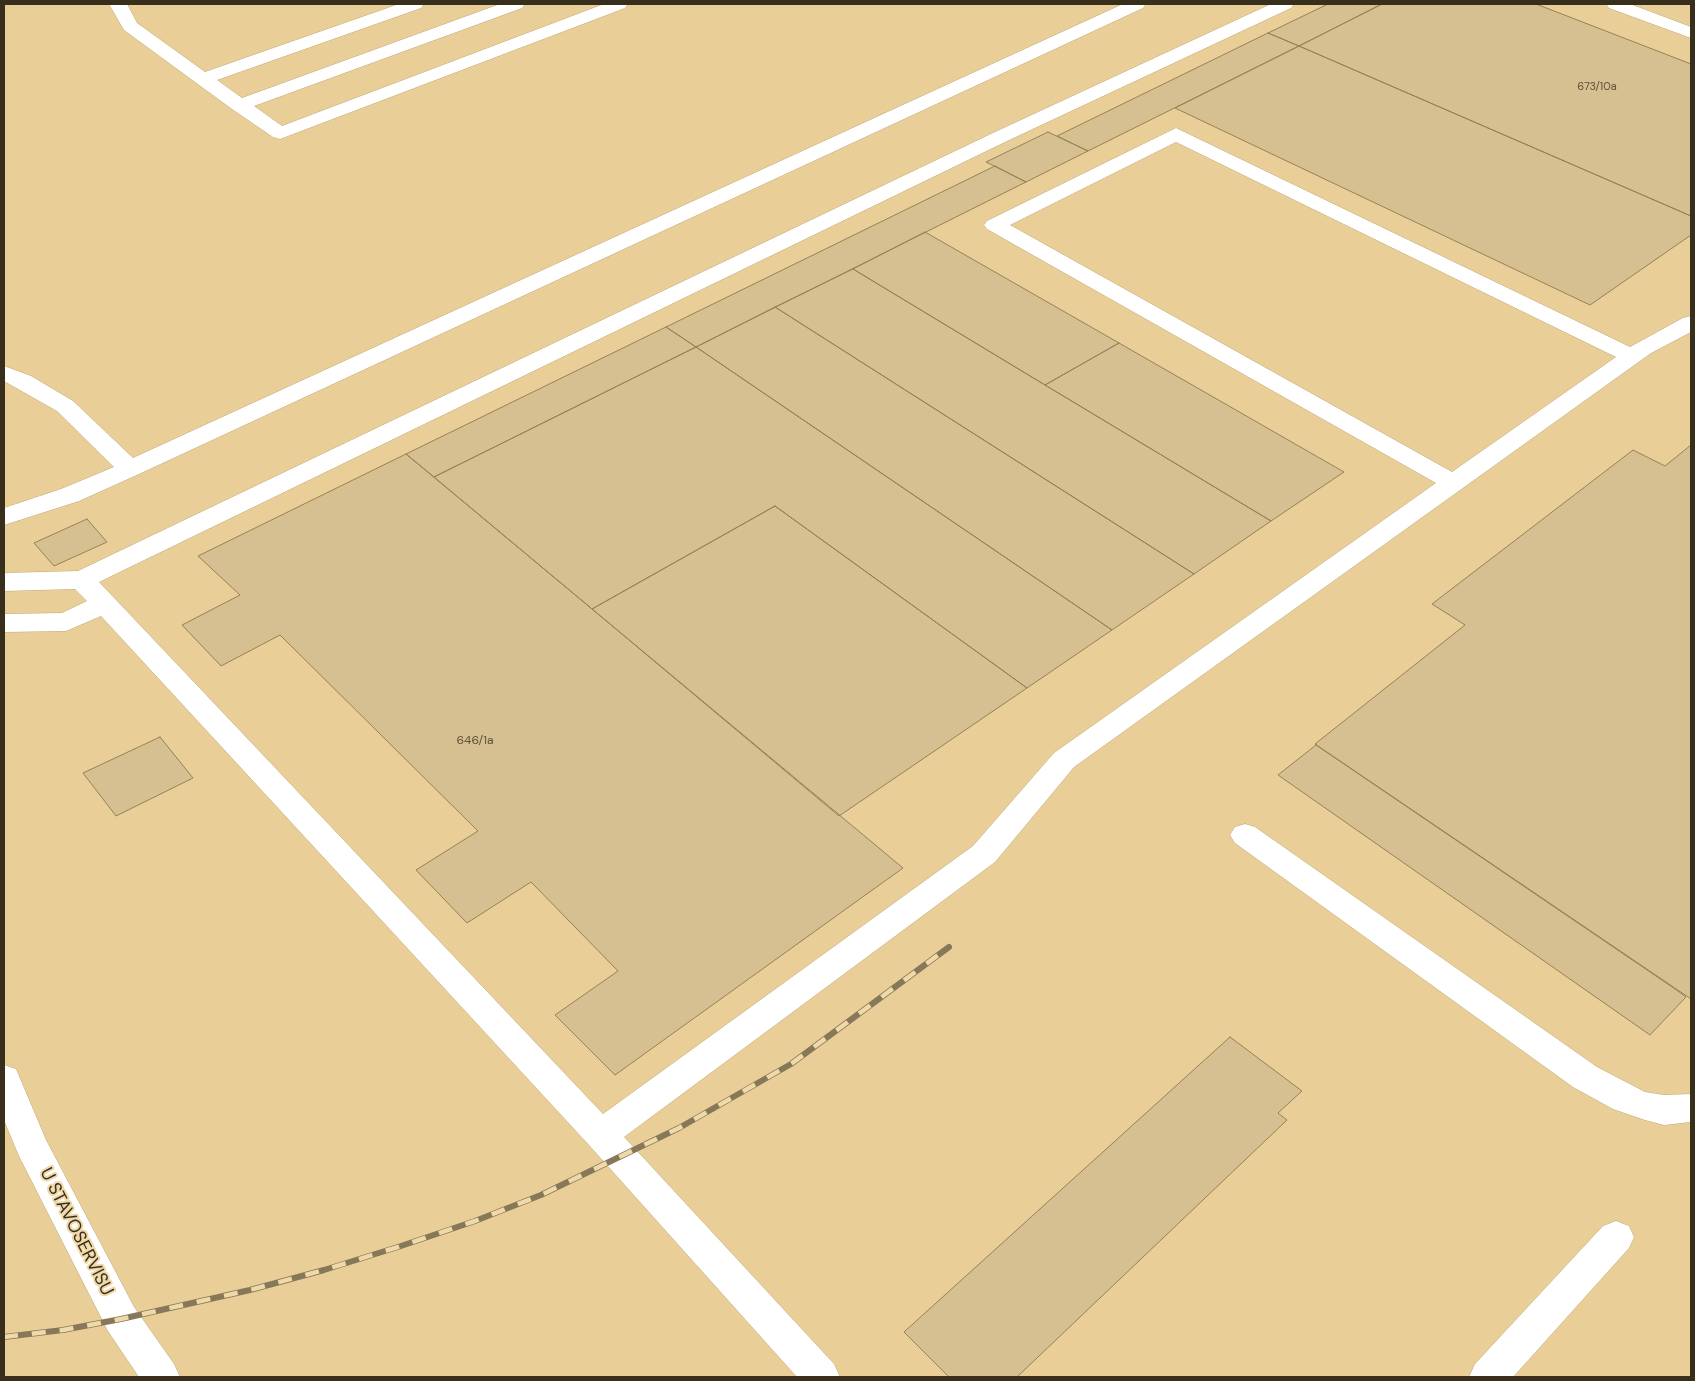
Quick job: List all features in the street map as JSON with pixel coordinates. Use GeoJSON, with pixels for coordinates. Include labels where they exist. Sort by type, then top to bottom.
{"type":"FeatureCollection","features":[{"type":"Feature","properties":{"kind":"street"},"geometry":{"type":"LineString","coordinates":[[118,4],[130,26],[280,133],[619,4]]}},
{"type":"Feature","properties":{"kind":"street"},"geometry":{"type":"LineString","coordinates":[[203,79],[415,4]]}},
{"type":"Feature","properties":{"kind":"street"},"geometry":{"type":"LineString","coordinates":[[239,105],[516,4]]}},
{"type":"Feature","properties":{"kind":"street"},"geometry":{"type":"LineString","coordinates":[[4,517],[70,494],[130,470],[1137,4]]}},
{"type":"Feature","properties":{"kind":"street"},"geometry":{"type":"LineString","coordinates":[[4,582],[82,580],[982,146],[1285,4]]}},
{"type":"Feature","properties":{"kind":"street"},"geometry":{"type":"LineString","coordinates":[[1615,4],[1691,33]]}},
{"type":"Feature","properties":{"kind":"street"},"geometry":{"type":"LineString","coordinates":[[1454,483],[994,225],[1176,134],[1632,356]]}},
{"type":"Feature","properties":{"kind":"street"},"geometry":{"type":"LineString","coordinates":[[601,1135],[984,854],[1064,760],[1643,348],[1691,323]]}},
{"type":"Feature","properties":{"kind":"street"},"geometry":{"type":"LineString","coordinates":[[4,373],[23,381],[65,406],[130,470]]}},
{"type":"Feature","properties":{"kind":"street"},"geometry":{"type":"LineString","coordinates":[[82,580],[601,1135],[821,1377]]}},
{"type":"Feature","properties":{"kind":"street"},"geometry":{"type":"LineString","coordinates":[[4,623],[66,622],[104,604]]}},
{"type":"Feature","properties":{"kind":"street"},"geometry":{"type":"LineString","coordinates":[[1245,835],[1585,1077],[1625,1099],[1644,1106],[1664,1110],[1691,1108]]}},
{"type":"Feature","properties":{"kind":"street","name":"U STAVOSERVISU"},"geometry":{"type":"LineString","coordinates":[[4,1079],[31,1145],[117,1310],[161,1377]]}},
{"type":"Feature","properties":{"kind":"street"},"geometry":{"type":"LineString","coordinates":[[1488,1377],[1616,1237]]}},
{"type":"Feature","properties":{"kind":"shaded area"},"geometry":{"type":"Polygon","coordinates":[[[4,4],[1691,4],[1691,1377],[4,1377],[4,4]]]}},
{"type":"Feature","properties":{"kind":"building"},"geometry":{"type":"Polygon","coordinates":[[[1328,4],[1382,4],[1299,46],[1268,33],[1328,4]]]}},
{"type":"Feature","properties":{"kind":"building"},"geometry":{"type":"Polygon","coordinates":[[[1382,4],[1536,4],[1691,64],[1691,216],[1299,46],[1382,4]]]}},
{"type":"Feature","properties":{"kind":"building"},"geometry":{"type":"Polygon","coordinates":[[[1268,33],[1299,46],[1088,151],[1057,136],[1268,33]]]}},
{"type":"Feature","properties":{"kind":"building"},"geometry":{"type":"Polygon","coordinates":[[[1299,46],[1691,216],[1691,235],[1590,305],[1175,108],[1299,46]]]}},
{"type":"Feature","properties":{"kind":"building"},"geometry":{"type":"Polygon","coordinates":[[[1048,132],[1088,151],[1026,182],[986,162],[1048,132]]]}},
{"type":"Feature","properties":{"kind":"building"},"geometry":{"type":"Polygon","coordinates":[[[995,166],[1026,182],[696,347],[666,327],[995,166]]]}},
{"type":"Feature","properties":{"kind":"building"},"geometry":{"type":"Polygon","coordinates":[[[925,232],[1119,343],[1045,385],[853,269],[925,232]]]}},
{"type":"Feature","properties":{"kind":"building"},"geometry":{"type":"Polygon","coordinates":[[[853,269],[1271,521],[1194,574],[775,307],[853,269]]]}},
{"type":"Feature","properties":{"kind":"building"},"geometry":{"type":"Polygon","coordinates":[[[775,307],[1194,574],[1112,630],[696,347],[775,307]]]}},
{"type":"Feature","properties":{"kind":"building"},"geometry":{"type":"Polygon","coordinates":[[[666,327],[696,347],[434,477],[406,454],[666,327]]]}},
{"type":"Feature","properties":{"kind":"building"},"geometry":{"type":"Polygon","coordinates":[[[1119,343],[1344,472],[1271,521],[1045,385],[1119,343]]]}},
{"type":"Feature","properties":{"kind":"building"},"geometry":{"type":"Polygon","coordinates":[[[696,347],[1112,630],[1027,688],[775,506],[592,609],[434,477],[696,347]]]}},
{"type":"Feature","properties":{"kind":"building"},"geometry":{"type":"Polygon","coordinates":[[[1691,445],[1691,999],[1315,744],[1465,625],[1432,604],[1633,450],[1665,466],[1691,445]]]}},
{"type":"Feature","properties":{"kind":"building"},"geometry":{"type":"Polygon","coordinates":[[[406,454],[903,868],[615,1075],[555,1015],[618,971],[531,882],[467,923],[416,870],[478,831],[280,635],[221,666],[182,625],[240,595],[198,556],[406,454]]]}},
{"type":"Feature","properties":{"kind":"building"},"geometry":{"type":"Polygon","coordinates":[[[775,506],[1027,688],[839,816],[592,609],[775,506]]]}},
{"type":"Feature","properties":{"kind":"building"},"geometry":{"type":"Polygon","coordinates":[[[87,519],[107,542],[54,566],[34,543],[87,519]]]}},
{"type":"Feature","properties":{"kind":"building"},"geometry":{"type":"Polygon","coordinates":[[[160,737],[193,778],[116,816],[83,773],[160,737]]]}},
{"type":"Feature","properties":{"kind":"building"},"geometry":{"type":"Polygon","coordinates":[[[1316,745],[1686,997],[1650,1035],[1278,775],[1316,745]]]}},
{"type":"Feature","properties":{"kind":"building"},"geometry":{"type":"Polygon","coordinates":[[[1230,1037],[1302,1091],[1278,1113],[1287,1120],[1017,1377],[949,1377],[904,1332],[1230,1037]]]}},
{"type":"Feature","properties":{"kind":"railway"},"geometry":{"type":"LineString","coordinates":[[4,1337],[63,1330],[121,1319],[250,1290],[324,1270],[401,1246],[475,1221],[541,1195],[679,1128],[791,1064],[949,947]]}}]}
